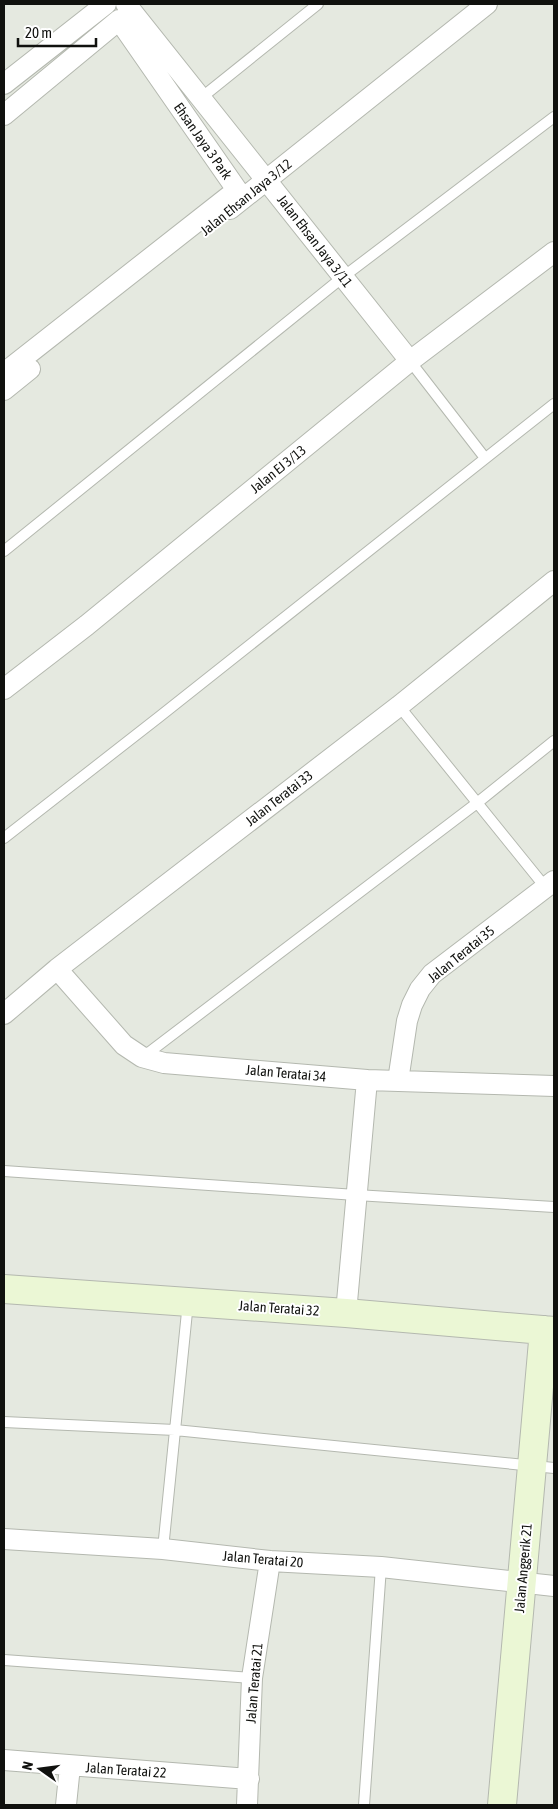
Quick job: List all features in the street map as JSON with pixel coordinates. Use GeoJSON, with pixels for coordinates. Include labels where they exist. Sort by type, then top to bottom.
{"type":"FeatureCollection","features":[{"type":"Feature","properties":{"kind":"street"},"geometry":{"type":"LineString","coordinates":[[4,84],[106,4]]}},
{"type":"Feature","properties":{"kind":"street","name":"Jalan Ehsan Jaya 3/11"},"geometry":{"type":"LineString","coordinates":[[126,4],[410,361]]}},
{"type":"Feature","properties":{"kind":"street","name":"Jalan Ehsan Jaya 3/12"},"geometry":{"type":"LineString","coordinates":[[4,390],[487,4]]}},
{"type":"Feature","properties":{"kind":"street","name":"Ehsan Jaya 3 Park"},"geometry":{"type":"LineString","coordinates":[[4,115],[119,20],[237,190],[4,373]]}},
{"type":"Feature","properties":{"kind":"street","name":"Jalan EJ 3/13"},"geometry":{"type":"LineString","coordinates":[[4,689],[87,625],[410,361],[554,252]]}},
{"type":"Feature","properties":{"kind":"street","name":"Jalan Teratai 33"},"geometry":{"type":"LineString","coordinates":[[4,1014],[56,970],[399,706],[554,581]]}},
{"type":"Feature","properties":{"kind":"street","name":"Jalan Teratai 35"},"geometry":{"type":"LineString","coordinates":[[398,1081],[407,1021],[412,1004],[420,989],[432,974],[550,885]]}},
{"type":"Feature","properties":{"kind":"street","name":"Jalan Teratai 34"},"geometry":{"type":"LineString","coordinates":[[56,970],[124,1045],[142,1057],[164,1063],[366,1080],[554,1086]]}},
{"type":"Feature","properties":{"kind":"street"},"geometry":{"type":"LineString","coordinates":[[346,1313],[366,1080]]}},
{"type":"Feature","properties":{"kind":"street","name":"Jalan Teratai 32"},"geometry":{"type":"LineString","coordinates":[[4,1289],[346,1313],[549,1331]]}},
{"type":"Feature","properties":{"kind":"street","name":"Jalan Anggerik 21"},"geometry":{"type":"LineString","coordinates":[[502,1805],[522,1583],[543,1467],[549,1331]]}},
{"type":"Feature","properties":{"kind":"street","name":"Jalan Teratai 20"},"geometry":{"type":"LineString","coordinates":[[4,1539],[163,1550],[270,1562],[381,1567],[554,1586]]}},
{"type":"Feature","properties":{"kind":"street","name":"Jalan Teratai 21"},"geometry":{"type":"LineString","coordinates":[[247,1805],[252,1678],[270,1562]]}},
{"type":"Feature","properties":{"kind":"street","name":"Jalan Teratai 22"},"geometry":{"type":"LineString","coordinates":[[4,1760],[249,1779]]}},
{"type":"Feature","properties":{"kind":"street"},"geometry":{"type":"LineString","coordinates":[[66,1805],[70,1766]]}},
{"type":"Feature","properties":{"kind":"lane"},"geometry":{"type":"LineString","coordinates":[[201,98],[318,4]]}},
{"type":"Feature","properties":{"kind":"lane"},"geometry":{"type":"LineString","coordinates":[[4,551],[343,277],[554,116]]}},
{"type":"Feature","properties":{"kind":"lane"},"geometry":{"type":"LineString","coordinates":[[410,361],[485,458]]}},
{"type":"Feature","properties":{"kind":"lane"},"geometry":{"type":"LineString","coordinates":[[4,838],[554,404]]}},
{"type":"Feature","properties":{"kind":"lane"},"geometry":{"type":"LineString","coordinates":[[399,706],[477,803],[550,885]]}},
{"type":"Feature","properties":{"kind":"lane"},"geometry":{"type":"LineString","coordinates":[[142,1057],[477,803],[554,741]]}},
{"type":"Feature","properties":{"kind":"lane"},"geometry":{"type":"LineString","coordinates":[[4,1171],[554,1207]]}},
{"type":"Feature","properties":{"kind":"lane"},"geometry":{"type":"LineString","coordinates":[[163,1550],[188,1302]]}},
{"type":"Feature","properties":{"kind":"lane"},"geometry":{"type":"LineString","coordinates":[[4,1422],[175,1430],[543,1467]]}},
{"type":"Feature","properties":{"kind":"lane"},"geometry":{"type":"LineString","coordinates":[[364,1805],[381,1567]]}},
{"type":"Feature","properties":{"kind":"lane"},"geometry":{"type":"LineString","coordinates":[[4,1660],[252,1678]]}}]}
